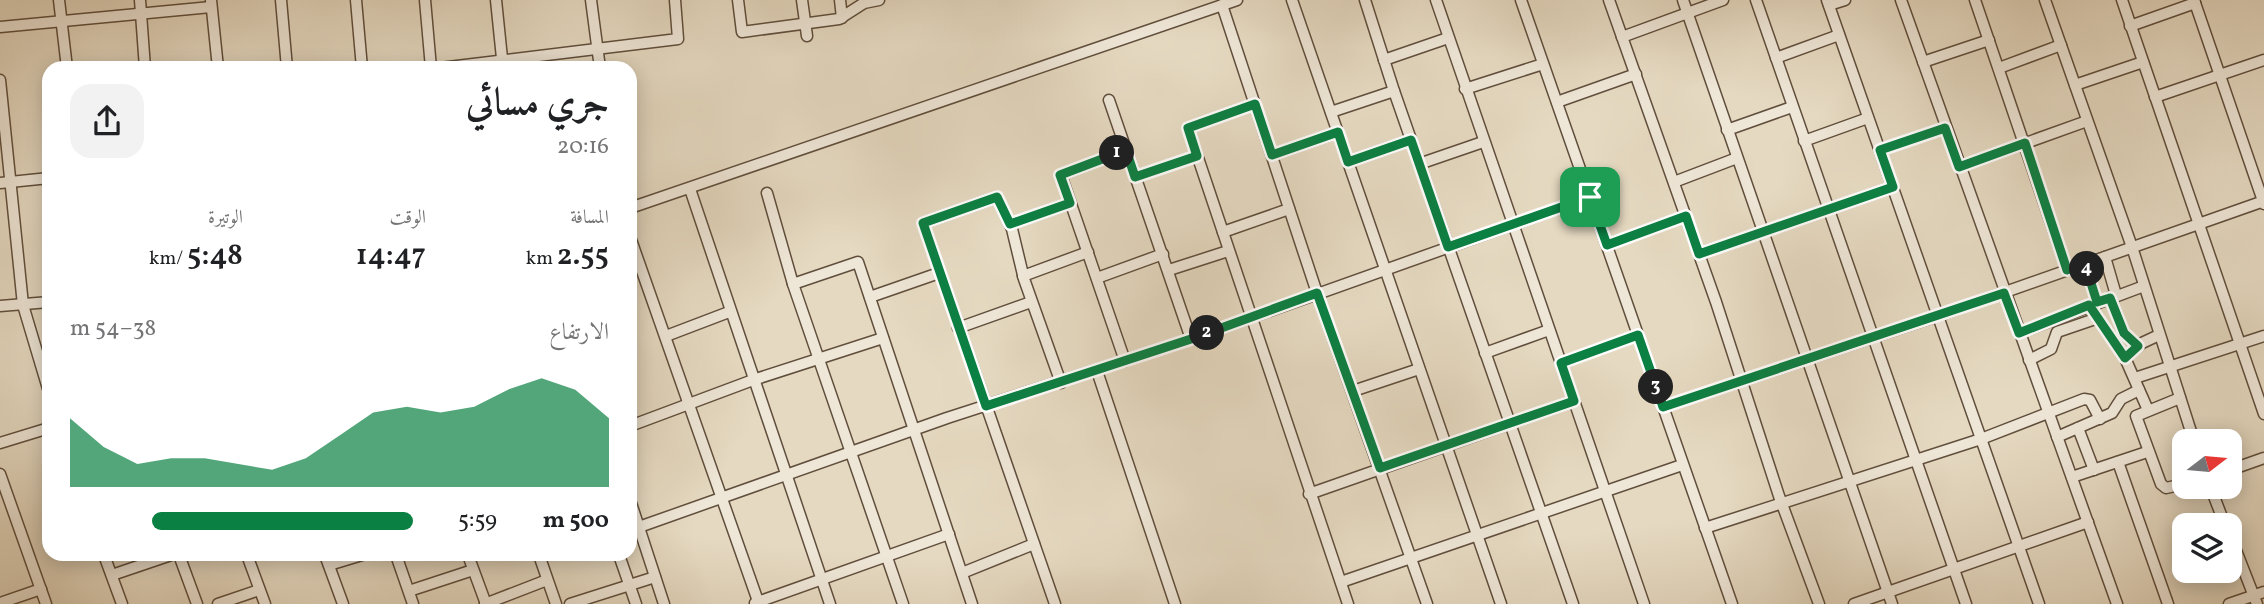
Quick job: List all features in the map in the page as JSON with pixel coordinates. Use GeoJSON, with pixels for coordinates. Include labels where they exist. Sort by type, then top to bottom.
{"type":"FeatureCollection","features":[{"type":"Feature","properties":{"kind":"street"},"geometry":{"type":"LineString","coordinates":[[59,0],[66,61]]}},
{"type":"Feature","properties":{"kind":"street"},"geometry":{"type":"LineString","coordinates":[[140,0],[144,61]]}},
{"type":"Feature","properties":{"kind":"street"},"geometry":{"type":"LineString","coordinates":[[286,61],[281,1],[294,0]]}},
{"type":"Feature","properties":{"kind":"street"},"geometry":{"type":"LineString","coordinates":[[356,0],[361,61]]}},
{"type":"Feature","properties":{"kind":"street"},"geometry":{"type":"LineString","coordinates":[[425,0],[430,61]]}},
{"type":"Feature","properties":{"kind":"street"},"geometry":{"type":"LineString","coordinates":[[496,0],[502,61]]}},
{"type":"Feature","properties":{"kind":"street"},"geometry":{"type":"LineString","coordinates":[[592,0],[599,61]]}},
{"type":"Feature","properties":{"kind":"street"},"geometry":{"type":"LineString","coordinates":[[521,61],[678,39],[675,0]]}},
{"type":"Feature","properties":{"kind":"street"},"geometry":{"type":"LineString","coordinates":[[738,0],[742,32],[842,18],[864,3],[879,0]]}},
{"type":"Feature","properties":{"kind":"street"},"geometry":{"type":"LineString","coordinates":[[802,0],[807,36]]}},
{"type":"Feature","properties":{"kind":"street"},"geometry":{"type":"LineString","coordinates":[[840,0],[842,18]]}},
{"type":"Feature","properties":{"kind":"street"},"geometry":{"type":"LineString","coordinates":[[637,206],[1210,4],[1222,5],[1237,0]]}},
{"type":"Feature","properties":{"kind":"street"},"geometry":{"type":"LineString","coordinates":[[1292,0],[1444,446],[1501,604]]}},
{"type":"Feature","properties":{"kind":"street"},"geometry":{"type":"LineString","coordinates":[[1365,0],[1394,91],[1573,604]]}},
{"type":"Feature","properties":{"kind":"street"},"geometry":{"type":"LineString","coordinates":[[1436,0],[1606,491],[1642,604]]}},
{"type":"Feature","properties":{"kind":"street"},"geometry":{"type":"LineString","coordinates":[[1521,0],[1732,604]]}},
{"type":"Feature","properties":{"kind":"street"},"geometry":{"type":"LineString","coordinates":[[1609,0],[1686,216],[1782,504],[1819,604]]}},
{"type":"Feature","properties":{"kind":"street"},"geometry":{"type":"LineString","coordinates":[[1683,0],[1892,604]]}},
{"type":"Feature","properties":{"kind":"street"},"geometry":{"type":"LineString","coordinates":[[1622,37],[1724,0]]}},
{"type":"Feature","properties":{"kind":"street"},"geometry":{"type":"LineString","coordinates":[[1756,0],[1871,338],[1966,604]]}},
{"type":"Feature","properties":{"kind":"street"},"geometry":{"type":"LineString","coordinates":[[1844,0],[1828,3],[2039,604]]}},
{"type":"Feature","properties":{"kind":"street"},"geometry":{"type":"LineString","coordinates":[[1901,0],[2117,604]]}},
{"type":"Feature","properties":{"kind":"street"},"geometry":{"type":"LineString","coordinates":[[1976,0],[2067,270]]}},
{"type":"Feature","properties":{"kind":"street"},"geometry":{"type":"LineString","coordinates":[[2045,0],[2132,247],[2190,429]]}},
{"type":"Feature","properties":{"kind":"street"},"geometry":{"type":"LineString","coordinates":[[2122,0],[2264,414]]}},
{"type":"Feature","properties":{"kind":"street"},"geometry":{"type":"LineString","coordinates":[[1663,407],[1937,316],[2264,202],[2194,2],[2130,26]]}},
{"type":"Feature","properties":{"kind":"street"},"geometry":{"type":"LineString","coordinates":[[0,27],[141,16],[211,4],[217,61]]}},
{"type":"Feature","properties":{"kind":"street"},"geometry":{"type":"LineString","coordinates":[[1222,5],[1317,293],[1427,604]]}},
{"type":"Feature","properties":{"kind":"street"},"geometry":{"type":"LineString","coordinates":[[1776,58],[1839,35]]}},
{"type":"Feature","properties":{"kind":"street"},"geometry":{"type":"LineString","coordinates":[[1384,60],[1448,38]]}},
{"type":"Feature","properties":{"kind":"street"},"geometry":{"type":"LineString","coordinates":[[1923,62],[1989,40]]}},
{"type":"Feature","properties":{"kind":"street"},"geometry":{"type":"LineString","coordinates":[[1999,68],[2061,45]]}},
{"type":"Feature","properties":{"kind":"street"},"geometry":{"type":"LineString","coordinates":[[2155,97],[2264,60]]}},
{"type":"Feature","properties":{"kind":"street"},"geometry":{"type":"LineString","coordinates":[[2075,85],[2143,62]]}},
{"type":"Feature","properties":{"kind":"street"},"geometry":{"type":"LineString","coordinates":[[1465,89],[1544,64]]}},
{"type":"Feature","properties":{"kind":"street"},"geometry":{"type":"LineString","coordinates":[[1557,102],[1636,74]]}},
{"type":"Feature","properties":{"kind":"street"},"geometry":{"type":"LineString","coordinates":[[0,80],[5,183],[23,305],[42,369]]}},
{"type":"Feature","properties":{"kind":"street"},"geometry":{"type":"LineString","coordinates":[[1331,112],[1394,91]]}},
{"type":"Feature","properties":{"kind":"street"},"geometry":{"type":"LineString","coordinates":[[1109,100],[1191,339]]}},
{"type":"Feature","properties":{"kind":"street"},"geometry":{"type":"LineString","coordinates":[[1255,104],[1188,128],[1348,604]]}},
{"type":"Feature","properties":{"kind":"street"},"geometry":{"type":"LineString","coordinates":[[1727,130],[1792,107]]}},
{"type":"Feature","properties":{"kind":"street"},"geometry":{"type":"LineString","coordinates":[[1804,141],[1868,118]]}},
{"type":"Feature","properties":{"kind":"street"},"geometry":{"type":"LineString","coordinates":[[1959,167],[2088,121]]}},
{"type":"Feature","properties":{"kind":"street"},"geometry":{"type":"LineString","coordinates":[[1880,150],[1945,128]]}},
{"type":"Feature","properties":{"kind":"street"},"geometry":{"type":"LineString","coordinates":[[1272,155],[1338,132]]}},
{"type":"Feature","properties":{"kind":"street"},"geometry":{"type":"LineString","coordinates":[[1348,162],[1411,140]]}},
{"type":"Feature","properties":{"kind":"street"},"geometry":{"type":"LineString","coordinates":[[1419,163],[1483,142]]}},
{"type":"Feature","properties":{"kind":"street"},"geometry":{"type":"LineString","coordinates":[[1125,361],[1060,175],[1126,150]]}},
{"type":"Feature","properties":{"kind":"street"},"geometry":{"type":"LineString","coordinates":[[1135,177],[1197,156]]}},
{"type":"Feature","properties":{"kind":"street"},"geometry":{"type":"LineString","coordinates":[[1674,182],[1737,158]]}},
{"type":"Feature","properties":{"kind":"street"},"geometry":{"type":"LineString","coordinates":[[5,183],[42,179]]}},
{"type":"Feature","properties":{"kind":"street"},"geometry":{"type":"LineString","coordinates":[[1699,254],[1893,187]]}},
{"type":"Feature","properties":{"kind":"street"},"geometry":{"type":"LineString","coordinates":[[690,189],[729,312],[830,604]]}},
{"type":"Feature","properties":{"kind":"street"},"geometry":{"type":"LineString","coordinates":[[767,193],[793,284],[903,604]]}},
{"type":"Feature","properties":{"kind":"street"},"geometry":{"type":"LineString","coordinates":[[1055,604],[923,223],[997,197],[1010,224],[1031,302],[1060,383]]}},
{"type":"Feature","properties":{"kind":"street"},"geometry":{"type":"LineString","coordinates":[[639,527],[915,429],[1191,339],[1590,197]]}},
{"type":"Feature","properties":{"kind":"street"},"geometry":{"type":"LineString","coordinates":[[1010,224],[1070,203]]}},
{"type":"Feature","properties":{"kind":"street"},"geometry":{"type":"LineString","coordinates":[[1223,232],[1289,209]]}},
{"type":"Feature","properties":{"kind":"street"},"geometry":{"type":"LineString","coordinates":[[1607,245],[1686,216]]}},
{"type":"Feature","properties":{"kind":"street"},"geometry":{"type":"LineString","coordinates":[[1169,270],[1228,251]]}},
{"type":"Feature","properties":{"kind":"street"},"geometry":{"type":"LineString","coordinates":[[1023,276],[1088,252]]}},
{"type":"Feature","properties":{"kind":"street"},"geometry":{"type":"LineString","coordinates":[[1097,278],[1163,254]]}},
{"type":"Feature","properties":{"kind":"street"},"geometry":{"type":"LineString","coordinates":[[637,256],[723,497],[756,603],[949,534]]}},
{"type":"Feature","properties":{"kind":"street"},"geometry":{"type":"LineString","coordinates":[[2105,257],[2120,325],[2138,346]]}},
{"type":"Feature","properties":{"kind":"street"},"geometry":{"type":"LineString","coordinates":[[793,284],[858,262],[972,604]]}},
{"type":"Feature","properties":{"kind":"street"},"geometry":{"type":"LineString","coordinates":[[2085,264],[2098,318],[2125,358],[2148,410]]}},
{"type":"Feature","properties":{"kind":"street"},"geometry":{"type":"LineString","coordinates":[[870,297],[939,273]]}},
{"type":"Feature","properties":{"kind":"street"},"geometry":{"type":"LineString","coordinates":[[2019,333],[2144,286]]}},
{"type":"Feature","properties":{"kind":"street"},"geometry":{"type":"LineString","coordinates":[[958,328],[1031,302]]}},
{"type":"Feature","properties":{"kind":"street"},"geometry":{"type":"LineString","coordinates":[[0,306],[42,303]]}},
{"type":"Feature","properties":{"kind":"street"},"geometry":{"type":"LineString","coordinates":[[2078,309],[2085,324]]}},
{"type":"Feature","properties":{"kind":"street"},"geometry":{"type":"LineString","coordinates":[[666,336],[729,312]]}},
{"type":"Feature","properties":{"kind":"street"},"geometry":{"type":"LineString","coordinates":[[2029,359],[2051,349],[2057,332],[2098,318]]}},
{"type":"Feature","properties":{"kind":"street"},"geometry":{"type":"LineString","coordinates":[[2105,330],[2120,325]]}},
{"type":"Feature","properties":{"kind":"street"},"geometry":{"type":"LineString","coordinates":[[1485,352],[1549,330]]}},
{"type":"Feature","properties":{"kind":"street"},"geometry":{"type":"LineString","coordinates":[[1561,363],[1638,335]]}},
{"type":"Feature","properties":{"kind":"street"},"geometry":{"type":"LineString","coordinates":[[2125,358],[2138,346],[2159,335]]}},
{"type":"Feature","properties":{"kind":"street"},"geometry":{"type":"LineString","coordinates":[[2135,378],[2264,336]]}},
{"type":"Feature","properties":{"kind":"street"},"geometry":{"type":"LineString","coordinates":[[637,423],[753,380],[883,338]]}},
{"type":"Feature","properties":{"kind":"street"},"geometry":{"type":"LineString","coordinates":[[1353,391],[1419,369]]}},
{"type":"Feature","properties":{"kind":"street"},"geometry":{"type":"LineString","coordinates":[[1097,371],[1175,604]]}},
{"type":"Feature","properties":{"kind":"street"},"geometry":{"type":"LineString","coordinates":[[2057,437],[2112,413],[2121,399],[2139,390]]}},
{"type":"Feature","properties":{"kind":"street"},"geometry":{"type":"LineString","coordinates":[[2172,486],[2164,487],[2147,452],[2136,415],[2180,398]]}},
{"type":"Feature","properties":{"kind":"street"},"geometry":{"type":"LineString","coordinates":[[1705,528],[1981,439],[2087,399],[2100,419]]}},
{"type":"Feature","properties":{"kind":"street"},"geometry":{"type":"LineString","coordinates":[[1309,494],[1574,401]]}},
{"type":"Feature","properties":{"kind":"street"},"geometry":{"type":"LineString","coordinates":[[2078,428],[2094,470]]}},
{"type":"Feature","properties":{"kind":"street"},"geometry":{"type":"LineString","coordinates":[[0,443],[42,430]]}},
{"type":"Feature","properties":{"kind":"street"},"geometry":{"type":"LineString","coordinates":[[2072,477],[2147,452]]}},
{"type":"Feature","properties":{"kind":"street"},"geometry":{"type":"LineString","coordinates":[[2242,466],[2264,458]]}},
{"type":"Feature","properties":{"kind":"street"},"geometry":{"type":"LineString","coordinates":[[2118,462],[2168,604]]}},
{"type":"Feature","properties":{"kind":"street"},"geometry":{"type":"LineString","coordinates":[[1341,582],[1682,465]]}},
{"type":"Feature","properties":{"kind":"street"},"geometry":{"type":"LineString","coordinates":[[0,474],[46,604]]}},
{"type":"Feature","properties":{"kind":"street"},"geometry":{"type":"LineString","coordinates":[[637,521],[664,604]]}},
{"type":"Feature","properties":{"kind":"street"},"geometry":{"type":"LineString","coordinates":[[1854,604],[2088,522]]}},
{"type":"Feature","properties":{"kind":"street"},"geometry":{"type":"LineString","coordinates":[[962,573],[1034,544]]}},
{"type":"Feature","properties":{"kind":"street"},"geometry":{"type":"LineString","coordinates":[[106,561],[119,603]]}},
{"type":"Feature","properties":{"kind":"street"},"geometry":{"type":"LineString","coordinates":[[112,575],[153,561]]}},
{"type":"Feature","properties":{"kind":"street"},"geometry":{"type":"LineString","coordinates":[[181,561],[197,604]]}},
{"type":"Feature","properties":{"kind":"street"},"geometry":{"type":"LineString","coordinates":[[251,561],[265,604]]}},
{"type":"Feature","properties":{"kind":"street"},"geometry":{"type":"LineString","coordinates":[[327,561],[343,604]]}},
{"type":"Feature","properties":{"kind":"street"},"geometry":{"type":"LineString","coordinates":[[398,561],[413,604]]}},
{"type":"Feature","properties":{"kind":"street"},"geometry":{"type":"LineString","coordinates":[[470,561],[485,604],[547,580]]}},
{"type":"Feature","properties":{"kind":"street"},"geometry":{"type":"LineString","coordinates":[[541,561],[556,604]]}},
{"type":"Feature","properties":{"kind":"street"},"geometry":{"type":"LineString","coordinates":[[621,561],[636,604]]}},
{"type":"Feature","properties":{"kind":"street"},"geometry":{"type":"LineString","coordinates":[[2229,604],[2258,597],[2242,562]]}},
{"type":"Feature","properties":{"kind":"street"},"geometry":{"type":"LineString","coordinates":[[409,591],[473,570]]}},
{"type":"Feature","properties":{"kind":"street"},"geometry":{"type":"LineString","coordinates":[[570,604],[655,577]]}},
{"type":"Feature","properties":{"kind":"street"},"geometry":{"type":"LineString","coordinates":[[0,603],[41,589]]}},
{"type":"Feature","properties":{"kind":"street"},"geometry":{"type":"LineString","coordinates":[[218,604],[260,590]]}},
{"type":"Feature","properties":{"kind":"route"},"geometry":{"type":"LineString","coordinates":[[1255,104],[1272,155],[1338,132],[1348,162],[1411,140],[1448,247],[1590,197],[1607,245],[1686,216],[1699,254],[1893,187],[1880,150],[1945,128],[1959,167],[2025,143],[2067,270],[2085,264],[2097,302],[2110,298],[2124,333],[2138,346],[2125,358],[2089,305],[2019,333],[2004,293],[1663,407],[1638,335],[1561,363],[1574,401],[1380,468],[1317,293],[1191,339],[986,406],[923,223],[997,197],[1010,224],[1070,203],[1060,175],[1126,150],[1135,177],[1197,156],[1188,128],[1255,104]]}}]}
